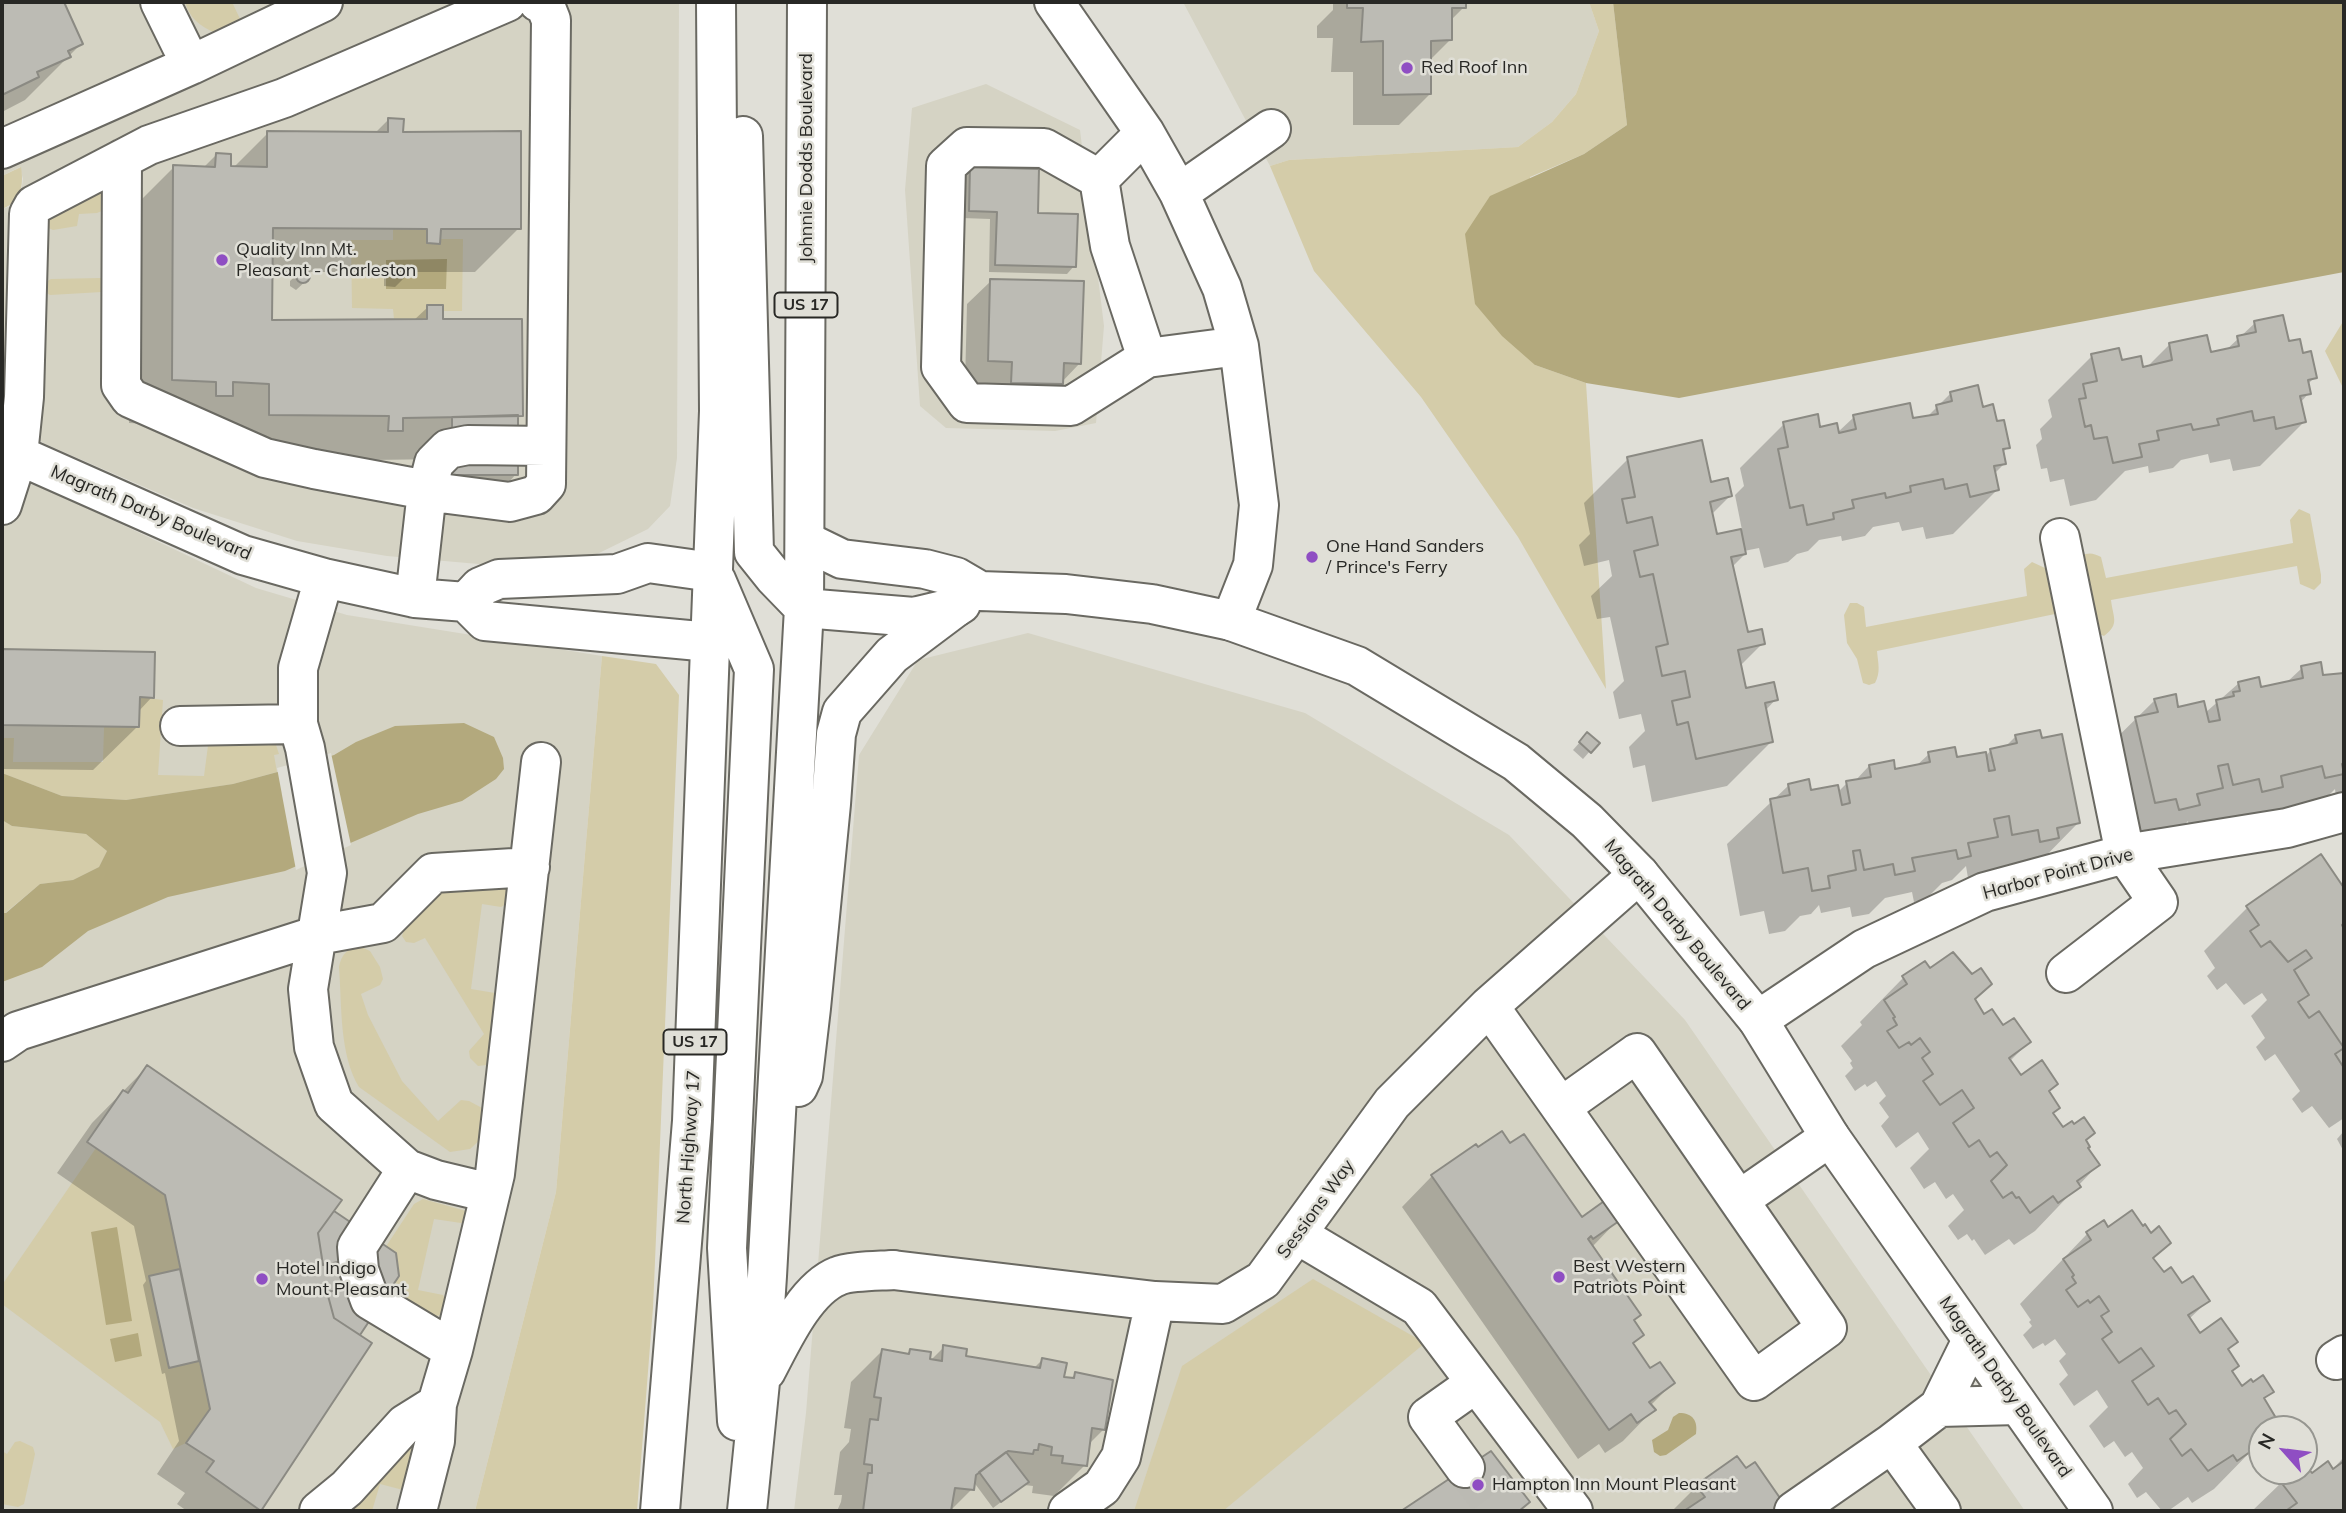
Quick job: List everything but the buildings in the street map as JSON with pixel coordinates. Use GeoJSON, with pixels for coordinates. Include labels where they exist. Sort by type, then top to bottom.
{"type":"FeatureCollection","features":[{"type":"Feature","properties":{"kind":"main road"},"geometry":{"type":"LineString","coordinates":[[160,2],[191,65]]}},
{"type":"Feature","properties":{"kind":"main road"},"geometry":{"type":"LineString","coordinates":[[2,149],[191,65],[323,2]]}},
{"type":"Feature","properties":{"kind":"main road"},"geometry":{"type":"LineString","coordinates":[[2,505],[10,453],[24,397],[29,214],[34,205],[149,145],[284,98],[507,2]]}},
{"type":"Feature","properties":{"kind":"main road"},"geometry":{"type":"LineString","coordinates":[[122,159],[121,385],[130,398],[265,458],[427,491],[510,502],[536,495],[546,484],[551,20],[544,5],[538,2]]}},
{"type":"Feature","properties":{"kind":"main road","name":"US 17"},"geometry":{"type":"LineString","coordinates":[[712,572],[719,411],[716,2]]}},
{"type":"Feature","properties":{"kind":"main road","name":"Johnnie Dodds Boulevard"},"geometry":{"type":"LineString","coordinates":[[804,608],[807,2]]}},
{"type":"Feature","properties":{"kind":"main road"},"geometry":{"type":"LineString","coordinates":[[1055,2],[1145,134],[1179,193],[1222,288],[1239,346],[1259,505],[1253,565],[1231,621]]}},
{"type":"Feature","properties":{"kind":"main road"},"geometry":{"type":"LineString","coordinates":[[716,41],[742,107],[754,552],[804,608]]}},
{"type":"Feature","properties":{"kind":"main road"},"geometry":{"type":"LineString","coordinates":[[1179,193],[1271,129]]}},
{"type":"Feature","properties":{"kind":"main road"},"geometry":{"type":"LineString","coordinates":[[1099,179],[1145,134]]}},
{"type":"Feature","properties":{"kind":"main road"},"geometry":{"type":"LineString","coordinates":[[1099,179],[1044,148],[967,147],[946,166],[941,367],[967,403],[1071,406],[1147,358],[1239,346]]}},
{"type":"Feature","properties":{"kind":"main road"},"geometry":{"type":"LineString","coordinates":[[1099,179],[1110,246],[1147,358]]}},
{"type":"Feature","properties":{"kind":"main road"},"geometry":{"type":"LineString","coordinates":[[415,598],[427,491],[434,463],[448,449],[468,445],[546,446]]}},
{"type":"Feature","properties":{"kind":"main road","name":"Magrath Darby Boulevard"},"geometry":{"type":"LineString","coordinates":[[10,453],[243,555],[324,578],[415,598],[466,602]]}},
{"type":"Feature","properties":{"kind":"main road"},"geometry":{"type":"LineString","coordinates":[[2060,538],[2124,854],[2158,902],[2066,973]]}},
{"type":"Feature","properties":{"kind":"main road","name":"Magrath Darby Boulevard"},"geometry":{"type":"LineString","coordinates":[[805,541],[842,559],[926,569],[956,576],[968,599]]}},
{"type":"Feature","properties":{"kind":"main road"},"geometry":{"type":"LineString","coordinates":[[710,642],[485,621],[466,602],[480,587],[499,579],[617,574],[648,563],[712,572],[754,669],[727,1248],[745,1511]]}},
{"type":"Feature","properties":{"kind":"main road","name":"North Highway 17"},"geometry":{"type":"LineString","coordinates":[[660,1511],[692,1121],[712,572]]}},
{"type":"Feature","properties":{"kind":"main road"},"geometry":{"type":"LineString","coordinates":[[324,578],[298,668],[301,736],[327,873],[308,989],[314,1047],[334,1104],[407,1169],[436,1180],[490,1193]]}},
{"type":"Feature","properties":{"kind":"main road","name":"Magrath Darby Boulevard"},"geometry":{"type":"LineString","coordinates":[[804,608],[914,617],[968,599],[1066,594],[1152,604],[1231,621],[1357,666],[1439,713],[1516,762],[1587,821],[1639,874],[1758,1020],[1830,1137],[2092,1511]]}},
{"type":"Feature","properties":{"kind":"main road"},"geometry":{"type":"LineString","coordinates":[[775,1140],[803,1076],[836,734],[842,712],[892,655],[968,599]]}},
{"type":"Feature","properties":{"kind":"main road","name":"US 17"},"geometry":{"type":"LineString","coordinates":[[745,1511],[760,1382],[804,608]]}},
{"type":"Feature","properties":{"kind":"main road"},"geometry":{"type":"LineString","coordinates":[[180,726],[301,736]]}},
{"type":"Feature","properties":{"kind":"main road"},"geometry":{"type":"LineString","coordinates":[[417,1511],[435,1441],[437,1404],[453,1350],[495,1174],[541,762]]}},
{"type":"Feature","properties":{"kind":"main road","name":"Harbor Point Drive"},"geometry":{"type":"LineString","coordinates":[[1758,1020],[1864,949],[1985,892],[2124,854],[2287,828],[2344,812]]}},
{"type":"Feature","properties":{"kind":"main road"},"geometry":{"type":"LineString","coordinates":[[2,1042],[18,1031],[318,935],[383,923],[433,873],[530,867]]}},
{"type":"Feature","properties":{"kind":"main road","name":"Sessions Way"},"geometry":{"type":"LineString","coordinates":[[760,1382],[801,1307],[838,1276],[893,1270],[1156,1301],[1223,1304],[1263,1280],[1392,1103],[1489,1006],[1639,874]]}},
{"type":"Feature","properties":{"kind":"main road"},"geometry":{"type":"LineString","coordinates":[[1489,1006],[1754,1381],[1826,1328],[1637,1053],[1561,1107]]}},
{"type":"Feature","properties":{"kind":"main road"},"geometry":{"type":"LineString","coordinates":[[1739,1200],[1830,1137]]}},
{"type":"Feature","properties":{"kind":"main road"},"geometry":{"type":"LineString","coordinates":[[407,1169],[357,1247],[359,1270],[370,1300],[453,1350]]}},
{"type":"Feature","properties":{"kind":"main road"},"geometry":{"type":"LineString","coordinates":[[1298,1235],[1419,1307],[1573,1511]]}},
{"type":"Feature","properties":{"kind":"main road"},"geometry":{"type":"LineString","coordinates":[[1068,1511],[1102,1487],[1121,1457],[1156,1301]]}},
{"type":"Feature","properties":{"kind":"main road"},"geometry":{"type":"LineString","coordinates":[[1794,1511],[1939,1407],[1972,1340]]}},
{"type":"Feature","properties":{"kind":"main road"},"geometry":{"type":"LineString","coordinates":[[1465,1468],[1428,1417],[1476,1383]]}},
{"type":"Feature","properties":{"kind":"main road"},"geometry":{"type":"LineString","coordinates":[[319,1511],[347,1488],[405,1424],[437,1404]]}},
{"type":"Feature","properties":{"kind":"main road"},"geometry":{"type":"LineString","coordinates":[[1939,1407],[2018,1405]]}},
{"type":"Feature","properties":{"kind":"main road"},"geometry":{"type":"LineString","coordinates":[[1892,1443],[1941,1511]]}},
{"type":"Feature","properties":{"kind":"shaded area"},"geometry":{"type":"Polygon","coordinates":[[[2,2],[679,2],[677,458],[670,506],[648,529],[593,556],[513,567],[387,556],[297,541],[193,508],[45,444],[2,416],[2,209],[11,206],[21,193],[23,179],[20,167],[2,176],[2,2]]]}},
{"type":"Feature","properties":{"kind":"shaded area"},"geometry":{"type":"Polygon","coordinates":[[[185,2],[232,2],[241,21],[215,33],[196,21],[185,2]]]}},
{"type":"Feature","properties":{"kind":"shaded area"},"geometry":{"type":"Polygon","coordinates":[[[1183,2],[1589,2],[1599,31],[1576,94],[1552,122],[1518,147],[1289,160],[1270,166],[1183,2]]]}},
{"type":"Feature","properties":{"kind":"shaded area"},"geometry":{"type":"Polygon","coordinates":[[[1589,2],[1613,2],[1627,125],[1584,154],[1530,177],[1535,365],[1586,383],[1606,689],[1518,537],[1421,397],[1314,271],[1270,166],[1289,160],[1518,147],[1552,122],[1576,94],[1599,31],[1589,2]]]}},
{"type":"Feature","properties":{"kind":"shaded area"},"geometry":{"type":"Polygon","coordinates":[[[1613,2],[2344,2],[2344,272],[1679,398],[1586,383],[1535,365],[1502,336],[1475,304],[1465,234],[1490,196],[1584,154],[1627,125],[1613,2]]]}},
{"type":"Feature","properties":{"kind":"shaded area"},"geometry":{"type":"Polygon","coordinates":[[[986,84],[1080,130],[1104,326],[1096,423],[1055,431],[946,428],[920,406],[905,190],[912,108],[986,84]]]}},
{"type":"Feature","properties":{"kind":"shaded area"},"geometry":{"type":"Polygon","coordinates":[[[21,167],[20,193],[2,209],[2,176],[21,167]]]}},
{"type":"Feature","properties":{"kind":"shaded area"},"geometry":{"type":"Polygon","coordinates":[[[100,192],[105,197],[104,210],[79,214],[77,226],[53,230],[46,227],[44,217],[100,192]]]}},
{"type":"Feature","properties":{"kind":"shaded area"},"geometry":{"type":"Polygon","coordinates":[[[393,229],[427,229],[428,243],[440,244],[440,239],[463,239],[462,311],[443,311],[443,305],[427,305],[427,319],[394,319],[393,309],[352,308],[351,240],[393,240],[393,229]]]}},
{"type":"Feature","properties":{"kind":"shaded area"},"geometry":{"type":"Polygon","coordinates":[[[447,259],[446,289],[386,289],[386,260],[447,259]]]}},
{"type":"Feature","properties":{"kind":"shaded area"},"geometry":{"type":"Polygon","coordinates":[[[51,279],[105,279],[105,290],[102,292],[50,295],[45,292],[44,283],[51,279]]]}},
{"type":"Feature","properties":{"kind":"shaded area"},"geometry":{"type":"Polygon","coordinates":[[[2344,320],[2344,390],[2325,351],[2344,320]]]}},
{"type":"Feature","properties":{"kind":"shaded area"},"geometry":{"type":"Polygon","coordinates":[[[2,475],[49,490],[256,588],[347,615],[602,656],[556,1192],[475,1511],[2,1511],[2,475]]]}},
{"type":"Feature","properties":{"kind":"shaded area"},"geometry":{"type":"Polygon","coordinates":[[[2299,509],[2310,514],[2321,575],[2321,583],[2314,590],[2300,584],[2297,566],[2111,600],[2114,624],[2104,636],[2097,633],[2081,556],[2091,554],[2101,557],[2106,578],[2293,543],[2290,520],[2299,509]]]}},
{"type":"Feature","properties":{"kind":"shaded area"},"geometry":{"type":"Polygon","coordinates":[[[2032,562],[2045,568],[2055,614],[1877,651],[1877,679],[1869,685],[1863,683],[1857,659],[1847,643],[1844,615],[1850,603],[1864,607],[1866,627],[2027,596],[2024,569],[2032,562]]]}},
{"type":"Feature","properties":{"kind":"shaded area"},"geometry":{"type":"Polygon","coordinates":[[[1028,633],[1305,713],[1509,835],[1685,1020],[2025,1511],[794,1511],[806,1413],[859,755],[918,660],[1028,633]]]}},
{"type":"Feature","properties":{"kind":"shaded area"},"geometry":{"type":"Polygon","coordinates":[[[602,656],[656,664],[679,695],[653,1308],[637,1511],[475,1511],[556,1192],[602,656]]]}},
{"type":"Feature","properties":{"kind":"shaded area"},"geometry":{"type":"Polygon","coordinates":[[[140,697],[163,700],[158,775],[204,776],[209,738],[275,742],[279,754],[274,755],[277,772],[233,784],[126,800],[62,796],[2,773],[2,738],[14,738],[13,762],[103,762],[104,727],[138,727],[140,697]]]}},
{"type":"Feature","properties":{"kind":"shaded area"},"geometry":{"type":"Polygon","coordinates":[[[464,723],[494,737],[503,758],[504,769],[496,779],[462,801],[418,814],[285,871],[168,897],[88,931],[42,967],[2,982],[2,913],[6,913],[40,884],[73,880],[99,867],[107,851],[86,834],[12,826],[2,820],[2,773],[62,796],[126,800],[233,784],[285,770],[334,755],[356,742],[395,726],[464,723]]]}},
{"type":"Feature","properties":{"kind":"shaded area"},"geometry":{"type":"Polygon","coordinates":[[[2,820],[12,826],[86,834],[107,851],[99,867],[73,880],[40,884],[2,913],[2,820]]]}},
{"type":"Feature","properties":{"kind":"shaded area"},"geometry":{"type":"Polygon","coordinates":[[[501,887],[507,890],[506,904],[501,907],[482,904],[471,989],[495,993],[499,999],[490,1061],[486,1065],[478,1066],[470,1058],[469,1051],[484,1034],[425,938],[414,943],[406,942],[402,936],[407,921],[427,900],[448,888],[501,887]]]}},
{"type":"Feature","properties":{"kind":"shaded area"},"geometry":{"type":"Polygon","coordinates":[[[359,946],[370,951],[380,967],[383,979],[380,985],[361,994],[368,1015],[402,1081],[438,1121],[461,1100],[482,1108],[486,1123],[483,1137],[470,1149],[450,1152],[359,1087],[345,1045],[339,967],[345,953],[359,946]]]}},
{"type":"Feature","properties":{"kind":"shaded area"},"geometry":{"type":"Polygon","coordinates":[[[96,1148],[165,1195],[180,1269],[149,1276],[170,1368],[199,1361],[210,1409],[186,1443],[173,1449],[160,1422],[2,1304],[2,1285],[96,1148]]]}},
{"type":"Feature","properties":{"kind":"shaded area"},"geometry":{"type":"Polygon","coordinates":[[[423,1199],[466,1211],[466,1220],[461,1223],[434,1219],[418,1290],[443,1295],[445,1308],[440,1315],[429,1318],[381,1278],[381,1254],[414,1204],[423,1199]]]}},
{"type":"Feature","properties":{"kind":"shaded area"},"geometry":{"type":"Polygon","coordinates":[[[117,1227],[132,1321],[106,1325],[91,1232],[117,1227]]]}},
{"type":"Feature","properties":{"kind":"shaded area"},"geometry":{"type":"Polygon","coordinates":[[[1313,1279],[1425,1343],[1223,1511],[1134,1511],[1182,1366],[1313,1279]]]}},
{"type":"Feature","properties":{"kind":"shaded area"},"geometry":{"type":"Polygon","coordinates":[[[138,1333],[142,1356],[115,1362],[110,1339],[138,1333]]]}},
{"type":"Feature","properties":{"kind":"shaded area"},"geometry":{"type":"Polygon","coordinates":[[[1679,1413],[1688,1414],[1694,1419],[1696,1434],[1666,1455],[1660,1456],[1654,1452],[1652,1440],[1668,1430],[1673,1417],[1679,1413]]]}},
{"type":"Feature","properties":{"kind":"shaded area"},"geometry":{"type":"Polygon","coordinates":[[[20,1441],[33,1447],[35,1454],[24,1504],[18,1507],[2,1504],[2,1451],[7,1454],[15,1442],[20,1441]]]}},
{"type":"Feature","properties":{"kind":"shaded area"},"geometry":{"type":"Polygon","coordinates":[[[412,1443],[418,1447],[407,1491],[380,1484],[372,1511],[342,1511],[412,1443]]]}},
{"type":"Feature","properties":{"kind":"pier"},"geometry":{"type":"Polygon","coordinates":[[[331,753],[351,845],[296,870],[277,768],[331,753]]]}},
{"type":"Feature","properties":{"kind":"tunnel"},"geometry":{"type":"LineString","coordinates":[[1465,1468],[1497,1511]]}},
{"type":"Feature","properties":{"kind":"place","name":"Red Roof Inn"},"geometry":{"type":"Point","coordinates":[1407,68]}},
{"type":"Feature","properties":{"kind":"place","name":"Quality Inn Mt. Pleasant - Charleston"},"geometry":{"type":"Point","coordinates":[222,260]}},
{"type":"Feature","properties":{"kind":"place","name":"One Hand Sanders / Prince's Ferry"},"geometry":{"type":"Point","coordinates":[1312,557]}},
{"type":"Feature","properties":{"kind":"place","name":"Best Western Patriots Point"},"geometry":{"type":"Point","coordinates":[1559,1277]}},
{"type":"Feature","properties":{"kind":"place","name":"Hotel Indigo Mount Pleasant"},"geometry":{"type":"Point","coordinates":[262,1279]}},
{"type":"Feature","properties":{"kind":"place","name":"Hampton Inn Mount Pleasant"},"geometry":{"type":"Point","coordinates":[1478,1485]}}]}
